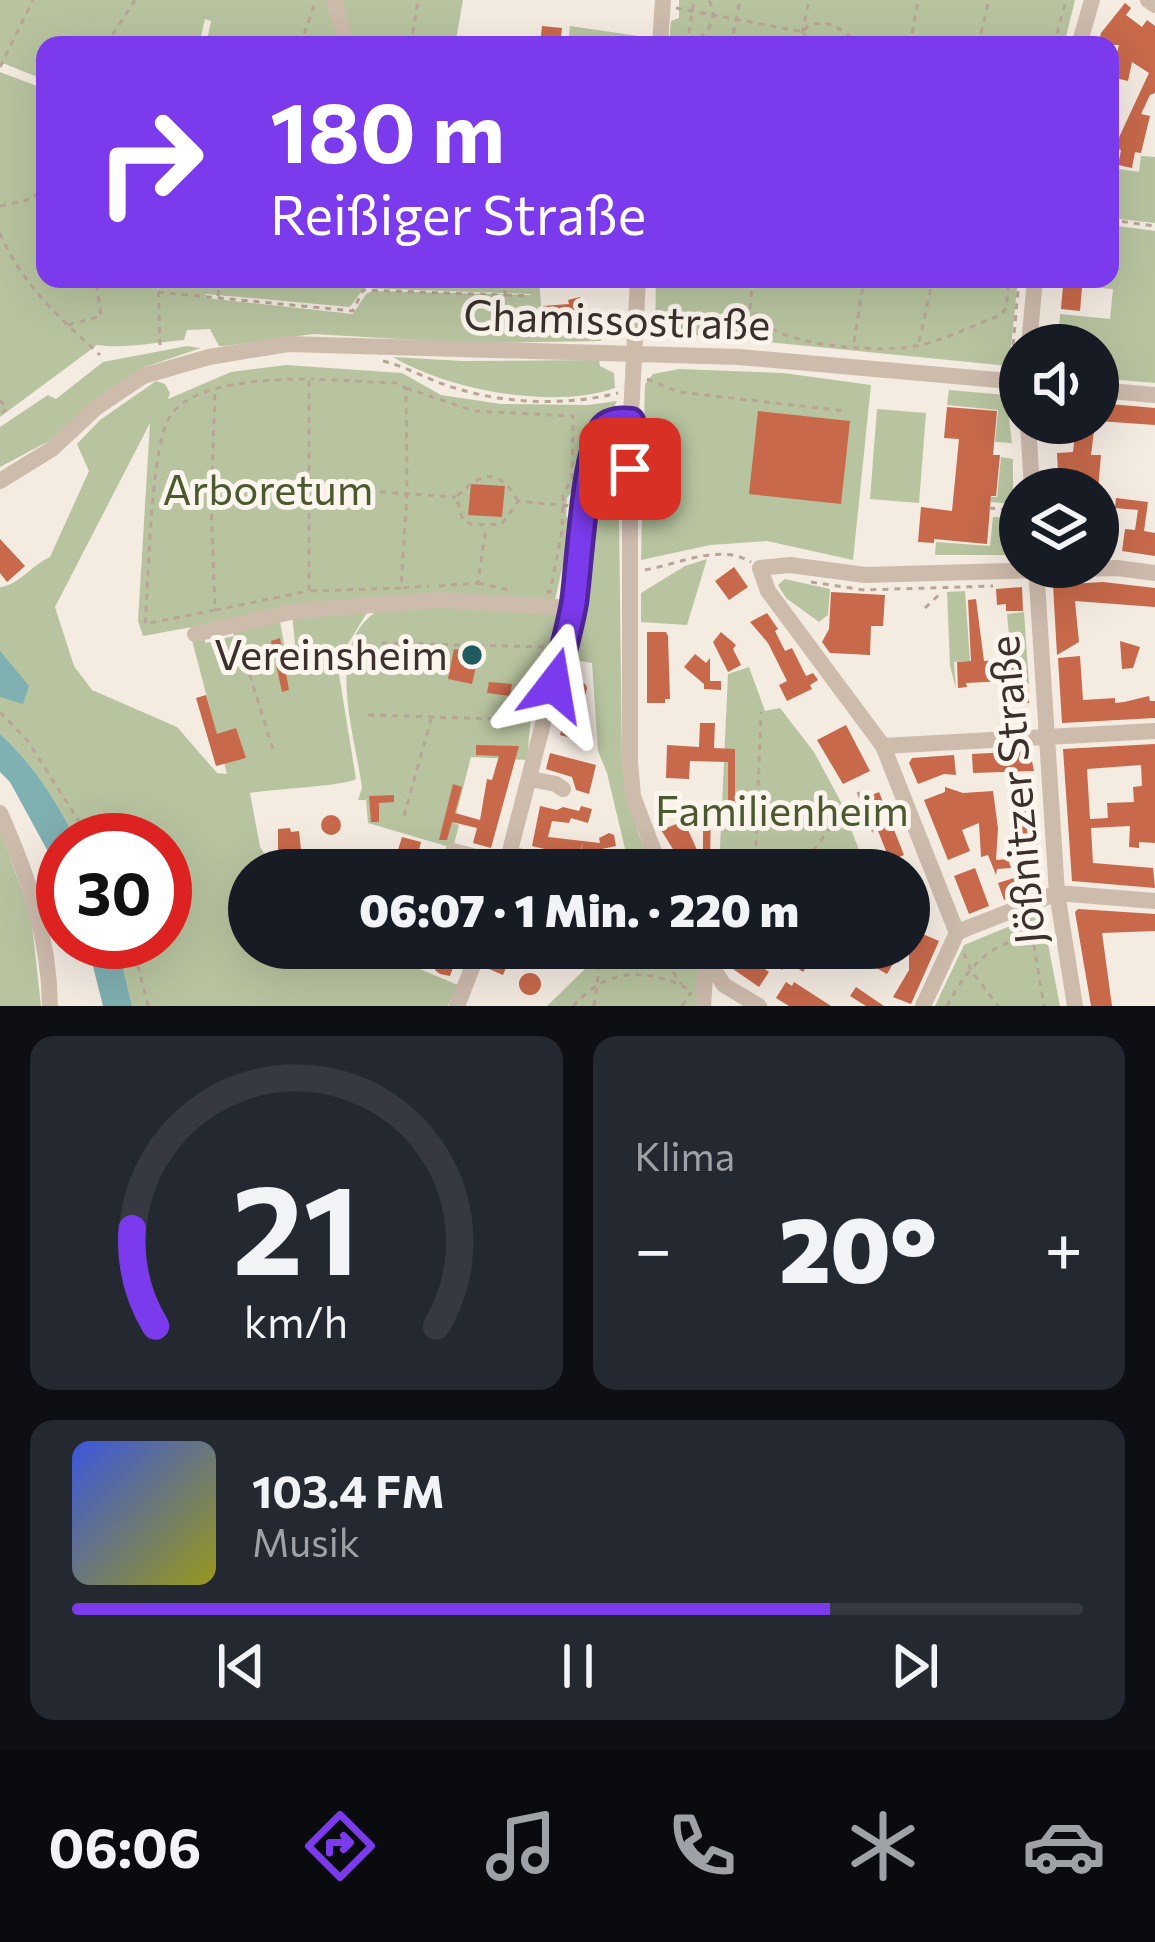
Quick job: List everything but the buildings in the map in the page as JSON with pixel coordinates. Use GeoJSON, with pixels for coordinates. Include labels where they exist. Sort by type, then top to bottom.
{"type":"FeatureCollection","features":[{"type":"Feature","properties":{"kind":"street"},"geometry":{"type":"LineString","coordinates":[[334,0],[344,36]]}},
{"type":"Feature","properties":{"kind":"street"},"geometry":{"type":"LineString","coordinates":[[1082,36],[1092,0]]}},
{"type":"Feature","properties":{"kind":"street"},"geometry":{"type":"LineString","coordinates":[[661,36],[663,3]]}},
{"type":"Feature","properties":{"kind":"street"},"geometry":{"type":"LineString","coordinates":[[637,288],[632,352],[630,761],[633,796],[652,849]]}},
{"type":"Feature","properties":{"kind":"street"},"geometry":{"type":"LineString","coordinates":[[1031,324],[1034,288]]}},
{"type":"Feature","properties":{"kind":"street","name":"Chamissostraße"},"geometry":{"type":"LineString","coordinates":[[0,478],[52,449],[97,407],[143,376],[234,352],[316,344],[632,352],[999,380]]}},
{"type":"Feature","properties":{"kind":"street"},"geometry":{"type":"LineString","coordinates":[[1119,392],[1155,395]]}},
{"type":"Feature","properties":{"kind":"street"},"geometry":{"type":"LineString","coordinates":[[511,849],[573,608],[584,507],[602,429],[613,422],[631,421]]}},
{"type":"Feature","properties":{"kind":"street"},"geometry":{"type":"LineString","coordinates":[[957,933],[883,746],[768,591],[760,568],[790,566],[865,575],[999,570]]}},
{"type":"Feature","properties":{"kind":"street"},"geometry":{"type":"LineString","coordinates":[[1119,568],[1155,573]]}},
{"type":"Feature","properties":{"kind":"street","name":"Jößnitzer Straße"},"geometry":{"type":"LineString","coordinates":[[1037,588],[1048,738],[1051,895],[1075,1006]]}},
{"type":"Feature","properties":{"kind":"street"},"geometry":{"type":"LineString","coordinates":[[195,634],[295,611],[438,600],[573,608]]}},
{"type":"Feature","properties":{"kind":"street"},"geometry":{"type":"LineString","coordinates":[[883,746],[1155,731]]}},
{"type":"Feature","properties":{"kind":"street"},"geometry":{"type":"LineString","coordinates":[[530,779],[563,789]]}},
{"type":"Feature","properties":{"kind":"street"},"geometry":{"type":"LineString","coordinates":[[0,813],[40,914],[50,1006]]}},
{"type":"Feature","properties":{"kind":"street"},"geometry":{"type":"LineString","coordinates":[[923,1006],[957,933],[1051,895],[1155,901]]}},
{"type":"Feature","properties":{"kind":"street"},"geometry":{"type":"LineString","coordinates":[[457,1006],[472,969]]}},
{"type":"Feature","properties":{"kind":"street"},"geometry":{"type":"LineString","coordinates":[[712,969],[724,985],[759,1006]]}},
{"type":"Feature","properties":{"kind":"path"},"geometry":{"type":"LineString","coordinates":[[0,67],[33,0]]}},
{"type":"Feature","properties":{"kind":"path"},"geometry":{"type":"LineString","coordinates":[[112,36],[135,0]]}},
{"type":"Feature","properties":{"kind":"path"},"geometry":{"type":"LineString","coordinates":[[303,36],[316,0]]}},
{"type":"Feature","properties":{"kind":"path"},"geometry":{"type":"LineString","coordinates":[[412,36],[418,0]]}},
{"type":"Feature","properties":{"kind":"path"},"geometry":{"type":"LineString","coordinates":[[690,36],[694,0]]}},
{"type":"Feature","properties":{"kind":"path"},"geometry":{"type":"LineString","coordinates":[[702,36],[715,15],[710,0]]}},
{"type":"Feature","properties":{"kind":"path"},"geometry":{"type":"LineString","coordinates":[[733,36],[740,0]]}},
{"type":"Feature","properties":{"kind":"path"},"geometry":{"type":"LineString","coordinates":[[804,36],[809,0]]}},
{"type":"Feature","properties":{"kind":"path"},"geometry":{"type":"LineString","coordinates":[[912,36],[918,0]]}},
{"type":"Feature","properties":{"kind":"path"},"geometry":{"type":"LineString","coordinates":[[980,36],[989,0]]}},
{"type":"Feature","properties":{"kind":"path"},"geometry":{"type":"LineString","coordinates":[[1056,36],[1066,0]]}},
{"type":"Feature","properties":{"kind":"path"},"geometry":{"type":"LineString","coordinates":[[663,3],[804,32]]}},
{"type":"Feature","properties":{"kind":"path"},"geometry":{"type":"LineString","coordinates":[[804,32],[818,22],[833,24],[847,36]]}},
{"type":"Feature","properties":{"kind":"path"},"geometry":{"type":"LineString","coordinates":[[0,206],[36,195]]}},
{"type":"Feature","properties":{"kind":"path"},"geometry":{"type":"LineString","coordinates":[[1119,221],[1155,226]]}},
{"type":"Feature","properties":{"kind":"path"},"geometry":{"type":"LineString","coordinates":[[0,233],[14,265],[67,326],[100,355]]}},
{"type":"Feature","properties":{"kind":"path"},"geometry":{"type":"LineString","coordinates":[[67,326],[101,316],[97,288]]}},
{"type":"Feature","properties":{"kind":"path"},"geometry":{"type":"LineString","coordinates":[[158,288],[160,345]]}},
{"type":"Feature","properties":{"kind":"path"},"geometry":{"type":"LineString","coordinates":[[218,298],[219,288]]}},
{"type":"Feature","properties":{"kind":"path"},"geometry":{"type":"LineString","coordinates":[[505,288],[505,295]]}},
{"type":"Feature","properties":{"kind":"path"},"geometry":{"type":"LineString","coordinates":[[752,288],[750,309],[766,330],[803,340],[903,348],[1001,315],[1008,288]]}},
{"type":"Feature","properties":{"kind":"path"},"geometry":{"type":"LineString","coordinates":[[854,346],[863,288]]}},
{"type":"Feature","properties":{"kind":"path"},"geometry":{"type":"LineString","coordinates":[[918,344],[931,288]]}},
{"type":"Feature","properties":{"kind":"path"},"geometry":{"type":"LineString","coordinates":[[1016,324],[1018,288]]}},
{"type":"Feature","properties":{"kind":"path"},"geometry":{"type":"LineString","coordinates":[[158,292],[353,311],[363,290],[529,296]]}},
{"type":"Feature","properties":{"kind":"path"},"geometry":{"type":"LineString","coordinates":[[384,361],[492,397],[573,400],[620,393]]}},
{"type":"Feature","properties":{"kind":"path"},"geometry":{"type":"LineString","coordinates":[[643,387],[650,373]]}},
{"type":"Feature","properties":{"kind":"path"},"geometry":{"type":"LineString","coordinates":[[309,379],[309,591]]}},
{"type":"Feature","properties":{"kind":"path"},"geometry":{"type":"LineString","coordinates":[[514,591],[478,583],[309,591],[146,623],[160,445],[170,415],[237,381],[309,379],[396,382],[474,411],[573,416],[572,478],[562,505],[550,592],[532,591]]}},
{"type":"Feature","properties":{"kind":"path"},"geometry":{"type":"LineString","coordinates":[[649,380],[679,392],[844,411]]}},
{"type":"Feature","properties":{"kind":"path"},"geometry":{"type":"LineString","coordinates":[[401,588],[407,494],[406,388]]}},
{"type":"Feature","properties":{"kind":"path"},"geometry":{"type":"LineString","coordinates":[[215,391],[211,504],[215,610]]}},
{"type":"Feature","properties":{"kind":"path"},"geometry":{"type":"LineString","coordinates":[[0,400],[7,409],[0,414]]}},
{"type":"Feature","properties":{"kind":"path"},"geometry":{"type":"LineString","coordinates":[[211,504],[309,492],[456,496],[473,480],[496,476],[518,501],[584,507]]}},
{"type":"Feature","properties":{"kind":"path"},"geometry":{"type":"LineString","coordinates":[[456,496],[463,520],[486,527],[502,524],[518,501]]}},
{"type":"Feature","properties":{"kind":"path"},"geometry":{"type":"LineString","coordinates":[[989,508],[999,509]]}},
{"type":"Feature","properties":{"kind":"path"},"geometry":{"type":"LineString","coordinates":[[478,583],[486,527]]}},
{"type":"Feature","properties":{"kind":"path"},"geometry":{"type":"LineString","coordinates":[[640,571],[712,554],[738,554],[760,568]]}},
{"type":"Feature","properties":{"kind":"path"},"geometry":{"type":"LineString","coordinates":[[925,608],[943,590]]}},
{"type":"Feature","properties":{"kind":"path"},"geometry":{"type":"LineString","coordinates":[[234,625],[274,753]]}},
{"type":"Feature","properties":{"kind":"path"},"geometry":{"type":"LineString","coordinates":[[382,643],[552,647]]}},
{"type":"Feature","properties":{"kind":"path"},"geometry":{"type":"LineString","coordinates":[[0,712],[27,740],[74,813]]}},
{"type":"Feature","properties":{"kind":"path"},"geometry":{"type":"LineString","coordinates":[[755,849],[761,712]]}},
{"type":"Feature","properties":{"kind":"path"},"geometry":{"type":"LineString","coordinates":[[368,715],[544,722]]}},
{"type":"Feature","properties":{"kind":"path"},"geometry":{"type":"LineString","coordinates":[[404,816],[431,717]]}},
{"type":"Feature","properties":{"kind":"path"},"geometry":{"type":"LineString","coordinates":[[858,792],[873,831],[877,830]]}},
{"type":"Feature","properties":{"kind":"path"},"geometry":{"type":"LineString","coordinates":[[815,849],[842,812]]}},
{"type":"Feature","properties":{"kind":"path"},"geometry":{"type":"LineString","coordinates":[[646,849],[650,844]]}},
{"type":"Feature","properties":{"kind":"path"},"geometry":{"type":"LineString","coordinates":[[1028,939],[1051,895]]}},
{"type":"Feature","properties":{"kind":"path"},"geometry":{"type":"LineString","coordinates":[[957,933],[971,970],[995,1004]]}},
{"type":"Feature","properties":{"kind":"path"},"geometry":{"type":"LineString","coordinates":[[947,1006],[980,959],[1007,942],[1028,939],[1038,949],[1044,1006]]}},
{"type":"Feature","properties":{"kind":"path"},"geometry":{"type":"LineString","coordinates":[[139,969],[148,1006]]}},
{"type":"Feature","properties":{"kind":"path"},"geometry":{"type":"LineString","coordinates":[[594,1006],[600,969]]}},
{"type":"Feature","properties":{"kind":"path"},"geometry":{"type":"LineString","coordinates":[[671,969],[682,986]]}},
{"type":"Feature","properties":{"kind":"path"},"geometry":{"type":"LineString","coordinates":[[572,1006],[599,982],[631,972],[669,979],[700,996]]}},
{"type":"Feature","properties":{"kind":"path"},"geometry":{"type":"LineString","coordinates":[[682,1006],[700,996]]}},
{"type":"Feature","properties":{"kind":"green space"},"geometry":{"type":"Polygon","coordinates":[[[0,0],[329,0],[341,36],[208,36],[211,21],[205,19],[201,36],[36,36],[36,76],[0,62],[0,0]]]}},
{"type":"Feature","properties":{"kind":"green space"},"geometry":{"type":"Polygon","coordinates":[[[339,0],[463,0],[457,36],[349,36],[339,0]]]}},
{"type":"Feature","properties":{"kind":"green space"},"geometry":{"type":"Polygon","coordinates":[[[679,0],[1075,0],[1066,36],[670,36],[671,21],[679,18],[679,0]]]}},
{"type":"Feature","properties":{"kind":"green space"},"geometry":{"type":"Polygon","coordinates":[[[570,26],[638,36],[569,36],[570,26]]]}},
{"type":"Feature","properties":{"kind":"green space"},"geometry":{"type":"Polygon","coordinates":[[[0,72],[36,86],[36,288],[158,291],[158,288],[364,288],[540,288],[543,331],[601,336],[601,341],[468,343],[313,334],[219,346],[210,329],[187,330],[184,340],[97,345],[0,417],[0,72]],[[364,288],[350,307],[206,294],[205,298],[353,314],[373,291],[530,294],[364,288]]]}},
{"type":"Feature","properties":{"kind":"green space"},"geometry":{"type":"Polygon","coordinates":[[[1141,156],[1155,157],[1155,223],[1119,219],[1119,169],[1139,172],[1141,156]]]}},
{"type":"Feature","properties":{"kind":"green space"},"geometry":{"type":"Polygon","coordinates":[[[1119,226],[1155,231],[1155,383],[1119,380],[1119,324],[1059,324],[1060,314],[1110,319],[1113,289],[1100,288],[1119,288],[1119,226]]]}},
{"type":"Feature","properties":{"kind":"green space"},"geometry":{"type":"Polygon","coordinates":[[[656,288],[1017,288],[1013,324],[999,324],[999,365],[655,331],[656,288]]]}},
{"type":"Feature","properties":{"kind":"green space"},"geometry":{"type":"Polygon","coordinates":[[[187,346],[201,348],[145,367],[51,440],[0,467],[0,427],[48,395],[56,399],[103,362],[187,346]]]}},
{"type":"Feature","properties":{"kind":"green space"},"geometry":{"type":"Polygon","coordinates":[[[393,357],[599,360],[600,366],[614,373],[615,388],[562,397],[501,393],[442,379],[393,357]]]}},
{"type":"Feature","properties":{"kind":"green space","name":"Arboretum"},"geometry":{"type":"Polygon","coordinates":[[[286,365],[402,373],[441,395],[501,404],[617,401],[582,478],[567,498],[566,515],[572,526],[555,600],[311,605],[143,636],[138,621],[150,423],[55,607],[74,666],[92,690],[177,727],[217,773],[227,774],[192,640],[203,637],[206,643],[234,636],[233,628],[279,617],[286,654],[296,653],[292,615],[368,611],[337,662],[356,779],[250,793],[261,849],[228,849],[228,969],[420,969],[458,985],[448,1006],[132,1006],[123,969],[192,969],[192,813],[62,813],[43,783],[0,734],[0,587],[50,557],[89,471],[77,444],[100,420],[156,381],[165,384],[168,399],[231,372],[286,365]]]}},
{"type":"Feature","properties":{"kind":"green space"},"geometry":{"type":"Polygon","coordinates":[[[679,369],[783,373],[871,385],[853,560],[767,541],[710,545],[641,560],[645,384],[653,374],[679,369]]]}},
{"type":"Feature","properties":{"kind":"green space"},"geometry":{"type":"Polygon","coordinates":[[[949,390],[999,394],[999,442],[995,442],[998,410],[947,405],[949,390]]]}},
{"type":"Feature","properties":{"kind":"green space"},"geometry":{"type":"Polygon","coordinates":[[[877,409],[926,413],[919,503],[870,499],[877,409]]]}},
{"type":"Feature","properties":{"kind":"green space"},"geometry":{"type":"Polygon","coordinates":[[[610,431],[618,433],[622,764],[645,849],[625,849],[598,751],[592,663],[569,659],[575,620],[586,594],[593,493],[609,455],[602,452],[610,431]]]}},
{"type":"Feature","properties":{"kind":"green space"},"geometry":{"type":"Polygon","coordinates":[[[1001,457],[1013,459],[1013,468],[1000,468],[1001,457]]]}},
{"type":"Feature","properties":{"kind":"green space"},"geometry":{"type":"Polygon","coordinates":[[[993,517],[999,517],[999,555],[935,555],[936,542],[990,546],[993,517]]]}},
{"type":"Feature","properties":{"kind":"green space"},"geometry":{"type":"Polygon","coordinates":[[[707,559],[687,625],[641,622],[641,593],[685,566],[707,559]]]}},
{"type":"Feature","properties":{"kind":"green space"},"geometry":{"type":"Polygon","coordinates":[[[785,579],[830,589],[828,615],[819,622],[786,598],[778,585],[785,579]]]}},
{"type":"Feature","properties":{"kind":"green space"},"geometry":{"type":"Polygon","coordinates":[[[965,591],[970,661],[954,662],[956,689],[950,666],[947,592],[965,591]]]}},
{"type":"Feature","properties":{"kind":"green space"},"geometry":{"type":"Polygon","coordinates":[[[386,606],[560,610],[531,717],[527,760],[471,757],[454,823],[459,825],[453,848],[368,823],[366,800],[358,800],[362,788],[349,714],[348,662],[353,640],[366,620],[386,606]]]}},
{"type":"Feature","properties":{"kind":"green space"},"geometry":{"type":"Polygon","coordinates":[[[1024,612],[1029,684],[1019,684],[1007,614],[1024,612]]]}},
{"type":"Feature","properties":{"kind":"green space","name":"Familienheim"},"geometry":{"type":"Polygon","coordinates":[[[749,667],[765,711],[780,708],[814,752],[842,804],[840,810],[859,849],[720,849],[728,674],[749,667]]]}},
{"type":"Feature","properties":{"kind":"green space"},"geometry":{"type":"Polygon","coordinates":[[[0,830],[31,916],[41,1006],[0,1006],[0,830]]]}},
{"type":"Feature","properties":{"kind":"green space"},"geometry":{"type":"Polygon","coordinates":[[[1042,913],[1060,1006],[935,1006],[964,945],[1042,913]]]}},
{"type":"Feature","properties":{"kind":"green space"},"geometry":{"type":"Polygon","coordinates":[[[585,969],[699,969],[701,973],[696,1006],[547,1006],[585,969]]]}},
{"type":"Feature","properties":{"kind":"water"},"geometry":{"type":"Polygon","coordinates":[[[0,651],[29,686],[23,704],[0,697],[0,651]]]}},
{"type":"Feature","properties":{"kind":"water"},"geometry":{"type":"Polygon","coordinates":[[[0,734],[43,783],[62,813],[36,813],[36,830],[0,772],[0,734]]]}},
{"type":"Feature","properties":{"kind":"water"},"geometry":{"type":"Polygon","coordinates":[[[94,969],[123,969],[132,1006],[103,1006],[94,969]]]}},
{"type":"Feature","properties":{"kind":"place","name":"Vereinsheim"},"geometry":{"type":"Point","coordinates":[472,655]}},
{"type":"Feature","properties":{"kind":"route"},"geometry":{"type":"LineString","coordinates":[[554,685],[573,608],[584,507],[598,440],[607,424],[631,421],[630,469]]}}]}
